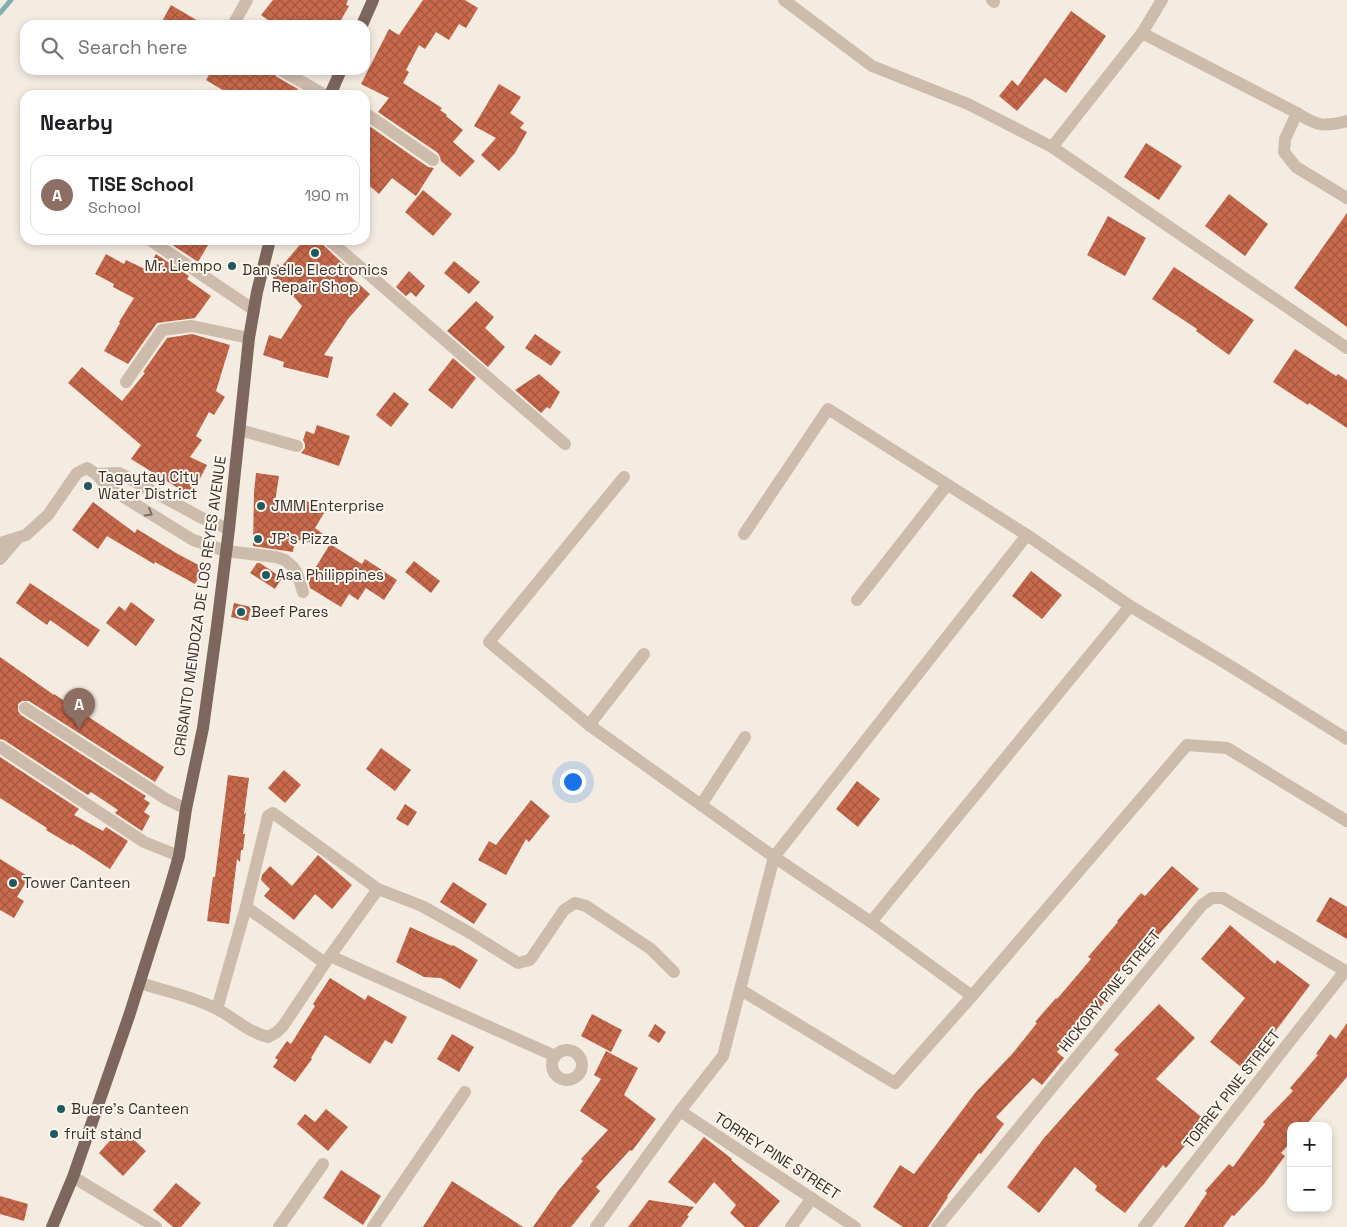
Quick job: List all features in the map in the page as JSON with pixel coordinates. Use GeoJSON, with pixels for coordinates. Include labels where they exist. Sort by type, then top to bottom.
{"type":"FeatureCollection","features":[{"type":"Feature","properties":{"kind":"main road"},"geometry":{"type":"LineString","coordinates":[[364,20],[373,0]]}},
{"type":"Feature","properties":{"kind":"main road"},"geometry":{"type":"LineString","coordinates":[[332,90],[339,75]]}},
{"type":"Feature","properties":{"kind":"main road","name":"CRISANTO MENDOZA DE LOS REYES AVENUE"},"geometry":{"type":"LineString","coordinates":[[52,1227],[73,1177],[140,984],[179,856],[186,809],[203,728],[229,529],[249,338],[269,245]]}},
{"type":"Feature","properties":{"kind":"street"},"geometry":{"type":"LineString","coordinates":[[236,20],[248,0]]}},
{"type":"Feature","properties":{"kind":"street"},"geometry":{"type":"LineString","coordinates":[[784,0],[872,66],[968,104],[1052,148],[1347,348]]}},
{"type":"Feature","properties":{"kind":"street"},"geometry":{"type":"LineString","coordinates":[[1052,148],[1142,33],[1162,0]]}},
{"type":"Feature","properties":{"kind":"street"},"geometry":{"type":"LineString","coordinates":[[1142,33],[1297,113],[1312,123],[1331,125],[1347,121]]}},
{"type":"Feature","properties":{"kind":"street"},"geometry":{"type":"LineString","coordinates":[[290,75],[315,90]]}},
{"type":"Feature","properties":{"kind":"street"},"geometry":{"type":"LineString","coordinates":[[1297,113],[1285,139],[1284,152],[1296,167],[1347,198]]}},
{"type":"Feature","properties":{"kind":"street"},"geometry":{"type":"LineString","coordinates":[[370,116],[433,160]]}},
{"type":"Feature","properties":{"kind":"street"},"geometry":{"type":"LineString","coordinates":[[157,245],[254,310]]}},
{"type":"Feature","properties":{"kind":"street"},"geometry":{"type":"LineString","coordinates":[[335,245],[565,444]]}},
{"type":"Feature","properties":{"kind":"street"},"geometry":{"type":"LineString","coordinates":[[126,382],[162,330],[192,326],[249,338]]}},
{"type":"Feature","properties":{"kind":"street"},"geometry":{"type":"LineString","coordinates":[[744,534],[828,410],[1027,535],[1130,606],[1347,739]]}},
{"type":"Feature","properties":{"kind":"street"},"geometry":{"type":"LineString","coordinates":[[240,430],[297,446]]}},
{"type":"Feature","properties":{"kind":"street"},"geometry":{"type":"LineString","coordinates":[[0,543],[26,535],[48,514],[76,473],[87,468],[96,474],[109,488],[193,540],[226,551],[276,557],[285,560],[297,573],[303,592]]}},
{"type":"Feature","properties":{"kind":"street"},"geometry":{"type":"LineString","coordinates":[[96,474],[119,473],[202,518],[229,529]]}},
{"type":"Feature","properties":{"kind":"street"},"geometry":{"type":"LineString","coordinates":[[624,477],[489,642],[589,726],[774,857],[871,922],[972,996]]}},
{"type":"Feature","properties":{"kind":"street"},"geometry":{"type":"LineString","coordinates":[[857,600],[947,485]]}},
{"type":"Feature","properties":{"kind":"street"},"geometry":{"type":"LineString","coordinates":[[596,1227],[680,1111],[723,1056],[774,857],[1027,535]]}},
{"type":"Feature","properties":{"kind":"street"},"geometry":{"type":"LineString","coordinates":[[0,559],[18,538]]}},
{"type":"Feature","properties":{"kind":"street"},"geometry":{"type":"LineString","coordinates":[[871,922],[1130,606]]}},
{"type":"Feature","properties":{"kind":"street"},"geometry":{"type":"LineString","coordinates":[[589,726],[644,654]]}},
{"type":"Feature","properties":{"kind":"street"},"geometry":{"type":"LineString","coordinates":[[25,708],[166,799],[186,809]]}},
{"type":"Feature","properties":{"kind":"street"},"geometry":{"type":"LineString","coordinates":[[701,805],[745,737]]}},
{"type":"Feature","properties":{"kind":"street"},"geometry":{"type":"LineString","coordinates":[[741,990],[895,1083],[1187,745],[1226,748],[1347,821]]}},
{"type":"Feature","properties":{"kind":"street"},"geometry":{"type":"LineString","coordinates":[[0,747],[144,842],[179,856]]}},
{"type":"Feature","properties":{"kind":"street"},"geometry":{"type":"LineString","coordinates":[[217,1009],[246,907],[268,816],[273,813],[378,889],[422,906],[518,963],[530,960],[564,910],[575,903],[586,906],[651,949],[674,972]]}},
{"type":"Feature","properties":{"kind":"street"},"geometry":{"type":"LineString","coordinates":[[140,984],[217,1009],[255,1034],[268,1037],[284,1026],[327,959],[378,889]]}},
{"type":"Feature","properties":{"kind":"street","name":"HICKORY PINE STREET"},"geometry":{"type":"LineString","coordinates":[[937,1227],[1202,905],[1212,898],[1223,898],[1346,971]]}},
{"type":"Feature","properties":{"kind":"street"},"geometry":{"type":"LineString","coordinates":[[246,907],[327,959],[555,1056]]}},
{"type":"Feature","properties":{"kind":"street","name":"TORREY PINE STREET"},"geometry":{"type":"LineString","coordinates":[[1144,1227],[1346,971]]}},
{"type":"Feature","properties":{"kind":"street"},"geometry":{"type":"LineString","coordinates":[[373,1227],[465,1092]]}},
{"type":"Feature","properties":{"kind":"street","name":"TORREY PINE STREET"},"geometry":{"type":"LineString","coordinates":[[680,1111],[855,1227]]}},
{"type":"Feature","properties":{"kind":"street"},"geometry":{"type":"LineString","coordinates":[[278,1227],[323,1164]]}},
{"type":"Feature","properties":{"kind":"street"},"geometry":{"type":"LineString","coordinates":[[73,1177],[156,1227]]}},
{"type":"Feature","properties":{"kind":"street"},"geometry":{"type":"LineString","coordinates":[[791,1227],[812,1198]]}},
{"type":"Feature","properties":{"kind":"building"},"geometry":{"type":"Polygon","coordinates":[[[273,0],[348,0],[346,5],[349,6],[341,20],[268,20],[261,15],[273,0]]]}},
{"type":"Feature","properties":{"kind":"building"},"geometry":{"type":"Polygon","coordinates":[[[423,0],[465,0],[478,8],[466,28],[459,24],[449,40],[436,32],[425,49],[419,45],[406,70],[409,72],[403,83],[442,108],[440,110],[463,130],[453,142],[475,161],[460,177],[441,161],[438,153],[378,112],[389,98],[361,84],[366,75],[370,75],[370,66],[389,29],[399,35],[423,0]]]}},
{"type":"Feature","properties":{"kind":"building"},"geometry":{"type":"Polygon","coordinates":[[[171,5],[196,20],[163,20],[171,5]]]}},
{"type":"Feature","properties":{"kind":"building"},"geometry":{"type":"Polygon","coordinates":[[[1071,11],[1106,36],[1066,93],[1045,78],[1017,111],[999,96],[1012,80],[1018,86],[1071,11]]]}},
{"type":"Feature","properties":{"kind":"building"},"geometry":{"type":"Polygon","coordinates":[[[209,75],[275,75],[298,89],[223,90],[206,80],[209,75]]]}},
{"type":"Feature","properties":{"kind":"building"},"geometry":{"type":"Polygon","coordinates":[[[499,84],[521,97],[510,113],[524,123],[520,128],[527,132],[515,153],[499,171],[481,155],[496,138],[474,126],[499,84]]]}},
{"type":"Feature","properties":{"kind":"building"},"geometry":{"type":"Polygon","coordinates":[[[370,126],[428,167],[434,168],[416,196],[392,178],[379,194],[370,186],[370,126]]]}},
{"type":"Feature","properties":{"kind":"building"},"geometry":{"type":"Polygon","coordinates":[[[1146,143],[1182,166],[1159,200],[1124,177],[1146,143]]]}},
{"type":"Feature","properties":{"kind":"building"},"geometry":{"type":"Polygon","coordinates":[[[423,190],[452,214],[433,236],[405,212],[423,190]]]}},
{"type":"Feature","properties":{"kind":"building"},"geometry":{"type":"Polygon","coordinates":[[[1229,194],[1268,224],[1245,256],[1205,226],[1229,194]]]}},
{"type":"Feature","properties":{"kind":"building"},"geometry":{"type":"Polygon","coordinates":[[[1347,213],[1347,327],[1294,288],[1347,213]]]}},
{"type":"Feature","properties":{"kind":"building"},"geometry":{"type":"Polygon","coordinates":[[[1108,216],[1146,238],[1125,276],[1087,255],[1108,216]]]}},
{"type":"Feature","properties":{"kind":"building"},"geometry":{"type":"Polygon","coordinates":[[[172,245],[208,245],[198,262],[172,245]]]}},
{"type":"Feature","properties":{"kind":"building"},"geometry":{"type":"Polygon","coordinates":[[[300,245],[323,245],[354,274],[351,277],[370,294],[348,319],[324,355],[333,357],[328,378],[283,367],[284,362],[263,355],[269,335],[281,339],[302,306],[284,286],[272,282],[277,264],[281,267],[300,245]]]}},
{"type":"Feature","properties":{"kind":"building"},"geometry":{"type":"Polygon","coordinates":[[[106,254],[124,264],[126,260],[147,270],[156,254],[189,276],[187,279],[211,296],[195,318],[157,323],[128,364],[104,351],[134,298],[113,287],[114,284],[95,274],[106,254]]]}},
{"type":"Feature","properties":{"kind":"building"},"geometry":{"type":"Polygon","coordinates":[[[454,261],[480,282],[469,294],[444,273],[454,261]]]}},
{"type":"Feature","properties":{"kind":"building"},"geometry":{"type":"Polygon","coordinates":[[[1174,267],[1254,320],[1229,355],[1196,331],[1197,329],[1152,299],[1174,267]]]}},
{"type":"Feature","properties":{"kind":"building"},"geometry":{"type":"Polygon","coordinates":[[[409,271],[425,286],[416,297],[411,292],[406,296],[396,287],[409,271]]]}},
{"type":"Feature","properties":{"kind":"building"},"geometry":{"type":"Polygon","coordinates":[[[476,301],[494,317],[485,328],[505,347],[488,367],[447,331],[476,301]]]}},
{"type":"Feature","properties":{"kind":"building"},"geometry":{"type":"Polygon","coordinates":[[[192,334],[230,345],[216,391],[225,397],[214,415],[209,412],[196,436],[202,440],[190,457],[207,465],[191,496],[131,459],[141,445],[68,383],[82,367],[122,401],[145,373],[143,372],[167,338],[192,334]]]}},
{"type":"Feature","properties":{"kind":"building"},"geometry":{"type":"Polygon","coordinates":[[[535,334],[561,352],[551,366],[525,348],[535,334]]]}},
{"type":"Feature","properties":{"kind":"building"},"geometry":{"type":"Polygon","coordinates":[[[1295,349],[1336,376],[1338,374],[1347,380],[1347,428],[1273,382],[1295,349]]]}},
{"type":"Feature","properties":{"kind":"building"},"geometry":{"type":"Polygon","coordinates":[[[453,358],[476,378],[452,409],[428,390],[453,358]]]}},
{"type":"Feature","properties":{"kind":"building"},"geometry":{"type":"Polygon","coordinates":[[[539,374],[560,392],[550,409],[547,407],[541,413],[515,390],[539,374]]]}},
{"type":"Feature","properties":{"kind":"building"},"geometry":{"type":"Polygon","coordinates":[[[394,392],[409,404],[391,427],[376,415],[394,392]]]}},
{"type":"Feature","properties":{"kind":"building"},"geometry":{"type":"Polygon","coordinates":[[[317,425],[350,436],[339,466],[301,453],[305,448],[303,440],[306,431],[314,434],[317,425]]]}},
{"type":"Feature","properties":{"kind":"building"},"geometry":{"type":"Polygon","coordinates":[[[256,473],[279,476],[275,502],[294,514],[304,499],[324,513],[315,528],[323,534],[317,544],[295,539],[293,552],[253,546],[256,473]]]}},
{"type":"Feature","properties":{"kind":"building"},"geometry":{"type":"Polygon","coordinates":[[[93,502],[135,533],[137,529],[204,568],[195,584],[155,562],[154,564],[107,536],[98,549],[72,530],[93,502]]]}},
{"type":"Feature","properties":{"kind":"building"},"geometry":{"type":"Polygon","coordinates":[[[330,544],[362,564],[365,559],[397,580],[384,600],[366,588],[358,600],[349,594],[341,607],[310,588],[308,580],[330,544]]]}},
{"type":"Feature","properties":{"kind":"building"},"geometry":{"type":"Polygon","coordinates":[[[414,561],[440,581],[431,593],[405,572],[414,561]]]}},
{"type":"Feature","properties":{"kind":"building","name":"Asa Philippines"},"geometry":{"type":"Polygon","coordinates":[[[257,563],[260,563],[282,578],[275,589],[250,573],[257,563]]]}},
{"type":"Feature","properties":{"kind":"building"},"geometry":{"type":"Polygon","coordinates":[[[1031,571],[1062,595],[1042,619],[1012,596],[1031,571]]]}},
{"type":"Feature","properties":{"kind":"building"},"geometry":{"type":"Polygon","coordinates":[[[30,583],[100,630],[88,647],[50,620],[47,625],[16,603],[30,583]]]}},
{"type":"Feature","properties":{"kind":"building"},"geometry":{"type":"Polygon","coordinates":[[[131,602],[155,620],[136,646],[106,623],[119,606],[125,611],[131,602]]]}},
{"type":"Feature","properties":{"kind":"building","name":"Beef Pares"},"geometry":{"type":"Polygon","coordinates":[[[234,603],[251,607],[248,621],[231,617],[234,603]]]}},
{"type":"Feature","properties":{"kind":"building"},"geometry":{"type":"Polygon","coordinates":[[[0,657],[164,767],[155,782],[29,701],[22,701],[18,704],[18,711],[21,715],[146,796],[144,799],[150,803],[144,812],[150,816],[142,831],[115,813],[118,810],[91,792],[88,795],[0,739],[0,657]]]}},
{"type":"Feature","properties":{"kind":"building"},"geometry":{"type":"Polygon","coordinates":[[[381,748],[411,770],[395,791],[366,769],[381,748]]]}},
{"type":"Feature","properties":{"kind":"building"},"geometry":{"type":"Polygon","coordinates":[[[0,757],[79,809],[74,815],[103,831],[106,827],[128,841],[110,869],[72,844],[46,830],[47,828],[0,798],[0,757]]]}},
{"type":"Feature","properties":{"kind":"building"},"geometry":{"type":"Polygon","coordinates":[[[284,770],[301,785],[285,803],[268,788],[284,770]]]}},
{"type":"Feature","properties":{"kind":"building"},"geometry":{"type":"Polygon","coordinates":[[[228,775],[249,778],[244,815],[246,812],[243,850],[241,850],[240,862],[237,859],[229,924],[207,921],[213,877],[215,877],[228,775]]]}},
{"type":"Feature","properties":{"kind":"building"},"geometry":{"type":"Polygon","coordinates":[[[857,781],[880,799],[858,827],[836,809],[857,781]]]}},
{"type":"Feature","properties":{"kind":"building"},"geometry":{"type":"Polygon","coordinates":[[[531,800],[550,816],[529,842],[526,839],[506,875],[478,860],[489,841],[496,845],[531,800]]]}},
{"type":"Feature","properties":{"kind":"building"},"geometry":{"type":"Polygon","coordinates":[[[405,804],[417,812],[408,826],[396,819],[405,804]]]}},
{"type":"Feature","properties":{"kind":"building"},"geometry":{"type":"Polygon","coordinates":[[[318,855],[352,885],[332,909],[315,894],[294,920],[264,896],[270,889],[261,880],[262,875],[270,866],[292,886],[318,855]]]}},
{"type":"Feature","properties":{"kind":"building","name":"Tower Canteen"},"geometry":{"type":"Polygon","coordinates":[[[0,859],[29,877],[17,897],[24,901],[14,918],[0,910],[0,859]]]}},
{"type":"Feature","properties":{"kind":"building"},"geometry":{"type":"Polygon","coordinates":[[[1172,866],[1199,889],[1147,948],[1142,944],[1110,983],[1116,989],[1097,1011],[1095,1009],[1057,1052],[1064,1058],[1042,1085],[1033,1078],[996,1117],[1004,1124],[981,1154],[979,1153],[947,1196],[928,1227],[903,1227],[873,1207],[900,1165],[914,1174],[976,1092],[1013,1053],[1037,1023],[1035,1022],[1091,959],[1088,957],[1117,921],[1141,893],[1145,896],[1172,866]]]}},
{"type":"Feature","properties":{"kind":"building"},"geometry":{"type":"Polygon","coordinates":[[[453,882],[487,904],[474,924],[440,902],[453,882]]]}},
{"type":"Feature","properties":{"kind":"building"},"geometry":{"type":"Polygon","coordinates":[[[1330,897],[1347,907],[1347,939],[1316,921],[1330,897]]]}},
{"type":"Feature","properties":{"kind":"building"},"geometry":{"type":"Polygon","coordinates":[[[1230,925],[1275,964],[1277,960],[1310,985],[1246,1071],[1210,1042],[1245,998],[1201,959],[1230,925]]]}},
{"type":"Feature","properties":{"kind":"building"},"geometry":{"type":"Polygon","coordinates":[[[410,927],[453,945],[478,960],[460,989],[441,978],[424,977],[396,962],[410,927]]]}},
{"type":"Feature","properties":{"kind":"building"},"geometry":{"type":"Polygon","coordinates":[[[330,978],[365,1000],[368,995],[407,1017],[392,1044],[385,1040],[370,1064],[325,1035],[312,1059],[295,1082],[273,1067],[278,1060],[275,1058],[287,1041],[291,1044],[330,978]]]}},
{"type":"Feature","properties":{"kind":"building"},"geometry":{"type":"Polygon","coordinates":[[[1159,1004],[1195,1038],[1156,1079],[1206,1121],[1166,1168],[1163,1165],[1125,1213],[1095,1190],[1097,1186],[1075,1167],[1039,1213],[1007,1187],[1044,1138],[1119,1054],[1114,1050],[1159,1004]]]}},
{"type":"Feature","properties":{"kind":"building"},"geometry":{"type":"Polygon","coordinates":[[[592,1014],[622,1030],[611,1052],[581,1036],[592,1014]]]}},
{"type":"Feature","properties":{"kind":"building"},"geometry":{"type":"Polygon","coordinates":[[[1347,1023],[1347,1077],[1308,1122],[1287,1122],[1287,1146],[1281,1153],[1285,1156],[1264,1184],[1234,1216],[1232,1215],[1223,1227],[1184,1227],[1207,1193],[1205,1191],[1229,1164],[1233,1167],[1265,1124],[1263,1122],[1293,1091],[1290,1088],[1318,1055],[1316,1054],[1330,1034],[1336,1039],[1347,1023]]]}},
{"type":"Feature","properties":{"kind":"building"},"geometry":{"type":"Polygon","coordinates":[[[655,1024],[666,1032],[659,1043],[648,1036],[655,1024]]]}},
{"type":"Feature","properties":{"kind":"building"},"geometry":{"type":"Polygon","coordinates":[[[452,1034],[474,1047],[459,1072],[437,1059],[452,1034]]]}},
{"type":"Feature","properties":{"kind":"building"},"geometry":{"type":"Polygon","coordinates":[[[606,1051],[638,1068],[624,1095],[656,1119],[632,1151],[630,1150],[596,1187],[600,1191],[571,1227],[533,1227],[558,1191],[583,1161],[581,1159],[608,1130],[580,1111],[601,1079],[594,1075],[606,1051]]]}},
{"type":"Feature","properties":{"kind":"building"},"geometry":{"type":"Polygon","coordinates":[[[326,1109],[348,1127],[328,1151],[297,1124],[305,1114],[315,1122],[326,1109]]]}},
{"type":"Feature","properties":{"kind":"building"},"geometry":{"type":"Polygon","coordinates":[[[121,1128],[146,1151],[123,1176],[99,1153],[121,1128]]]}},
{"type":"Feature","properties":{"kind":"building"},"geometry":{"type":"Polygon","coordinates":[[[704,1137],[780,1201],[758,1227],[745,1227],[730,1213],[736,1205],[714,1182],[696,1204],[668,1182],[704,1137]]]}},
{"type":"Feature","properties":{"kind":"building"},"geometry":{"type":"Polygon","coordinates":[[[341,1170],[381,1196],[363,1225],[323,1198],[341,1170]]]}},
{"type":"Feature","properties":{"kind":"building"},"geometry":{"type":"Polygon","coordinates":[[[452,1181],[523,1227],[423,1227],[452,1181]]]}},
{"type":"Feature","properties":{"kind":"building"},"geometry":{"type":"Polygon","coordinates":[[[176,1183],[201,1203],[181,1227],[173,1227],[153,1210],[176,1183]]]}},
{"type":"Feature","properties":{"kind":"building"},"geometry":{"type":"Polygon","coordinates":[[[0,1196],[28,1204],[24,1221],[0,1214],[0,1196]]]}},
{"type":"Feature","properties":{"kind":"building"},"geometry":{"type":"Polygon","coordinates":[[[649,1200],[694,1207],[687,1215],[689,1216],[681,1227],[628,1227],[649,1200]]]}},
{"type":"Feature","properties":{"kind":"waterway"},"geometry":{"type":"LineString","coordinates":[[0,13],[11,0]]}},
{"type":"Feature","properties":{"kind":"place","name":"Danselle Electronics Repair Shop"},"geometry":{"type":"Point","coordinates":[315,253]}},
{"type":"Feature","properties":{"kind":"place","name":"Mr. Liempo"},"geometry":{"type":"Point","coordinates":[232,266]}},
{"type":"Feature","properties":{"kind":"place","name":"Tagaytay City Water District"},"geometry":{"type":"Point","coordinates":[88,486]}},
{"type":"Feature","properties":{"kind":"place","name":"JMM Enterprise"},"geometry":{"type":"Point","coordinates":[261,506]}},
{"type":"Feature","properties":{"kind":"place","name":"JP's Pizza"},"geometry":{"type":"Point","coordinates":[258,539]}},
{"type":"Feature","properties":{"kind":"place","name":"Asa Philippines"},"geometry":{"type":"Point","coordinates":[266,575]}},
{"type":"Feature","properties":{"kind":"place","name":"Beef Pares"},"geometry":{"type":"Point","coordinates":[241,612]}},
{"type":"Feature","properties":{"kind":"place","name":"TISE School"},"geometry":{"type":"Point","coordinates":[79,729]}},
{"type":"Feature","properties":{"kind":"place","name":"Tower Canteen"},"geometry":{"type":"Point","coordinates":[13,883]}},
{"type":"Feature","properties":{"kind":"place","name":"Buere's Canteen"},"geometry":{"type":"Point","coordinates":[61,1109]}},
{"type":"Feature","properties":{"kind":"place","name":"fruit stand"},"geometry":{"type":"Point","coordinates":[54,1134]}}]}
